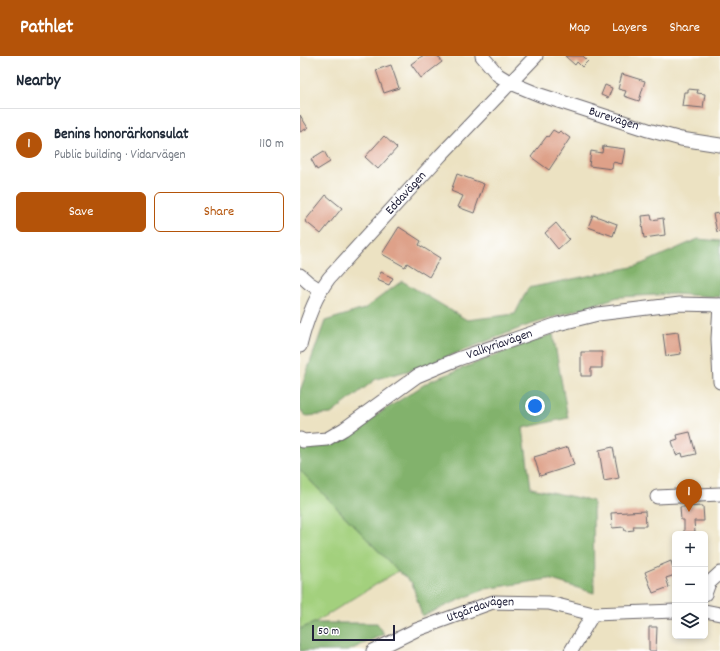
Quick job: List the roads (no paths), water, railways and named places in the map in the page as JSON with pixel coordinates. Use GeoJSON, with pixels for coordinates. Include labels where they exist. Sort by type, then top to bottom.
{"type":"FeatureCollection","features":[{"type":"Feature","properties":{"kind":"street","name":"Burevägen"},"geometry":{"type":"LineString","coordinates":[[482,56],[498,75],[511,83],[540,95],[648,130],[682,139],[720,145]]}},
{"type":"Feature","properties":{"kind":"street","name":"Eddavägen"},"geometry":{"type":"LineString","coordinates":[[301,340],[309,314],[320,290],[329,278],[441,155],[536,56]]}},
{"type":"Feature","properties":{"kind":"street"},"geometry":{"type":"LineString","coordinates":[[300,275],[320,290]]}},
{"type":"Feature","properties":{"kind":"street","name":"Valkyriavägen"},"geometry":{"type":"LineString","coordinates":[[300,439],[303,441],[327,439],[344,429],[418,376],[458,359],[551,326],[598,314],[673,305],[720,305]]}},
{"type":"Feature","properties":{"kind":"street"},"geometry":{"type":"LineString","coordinates":[[720,305],[718,339],[720,382]]}},
{"type":"Feature","properties":{"kind":"street"},"geometry":{"type":"LineString","coordinates":[[656,497],[720,494]]}},
{"type":"Feature","properties":{"kind":"street"},"geometry":{"type":"LineString","coordinates":[[708,586],[720,573]]}},
{"type":"Feature","properties":{"kind":"street","name":"Utgårdavägen"},"geometry":{"type":"LineString","coordinates":[[373,651],[416,630],[493,602],[549,603],[593,614],[672,611]]}},
{"type":"Feature","properties":{"kind":"street"},"geometry":{"type":"LineString","coordinates":[[708,612],[720,614]]}},
{"type":"Feature","properties":{"kind":"street"},"geometry":{"type":"LineString","coordinates":[[571,651],[593,614]]}},
{"type":"Feature","properties":{"kind":"place","name":"Benins honorärkonsulat"},"geometry":{"type":"Point","coordinates":[689,512]}}]}
